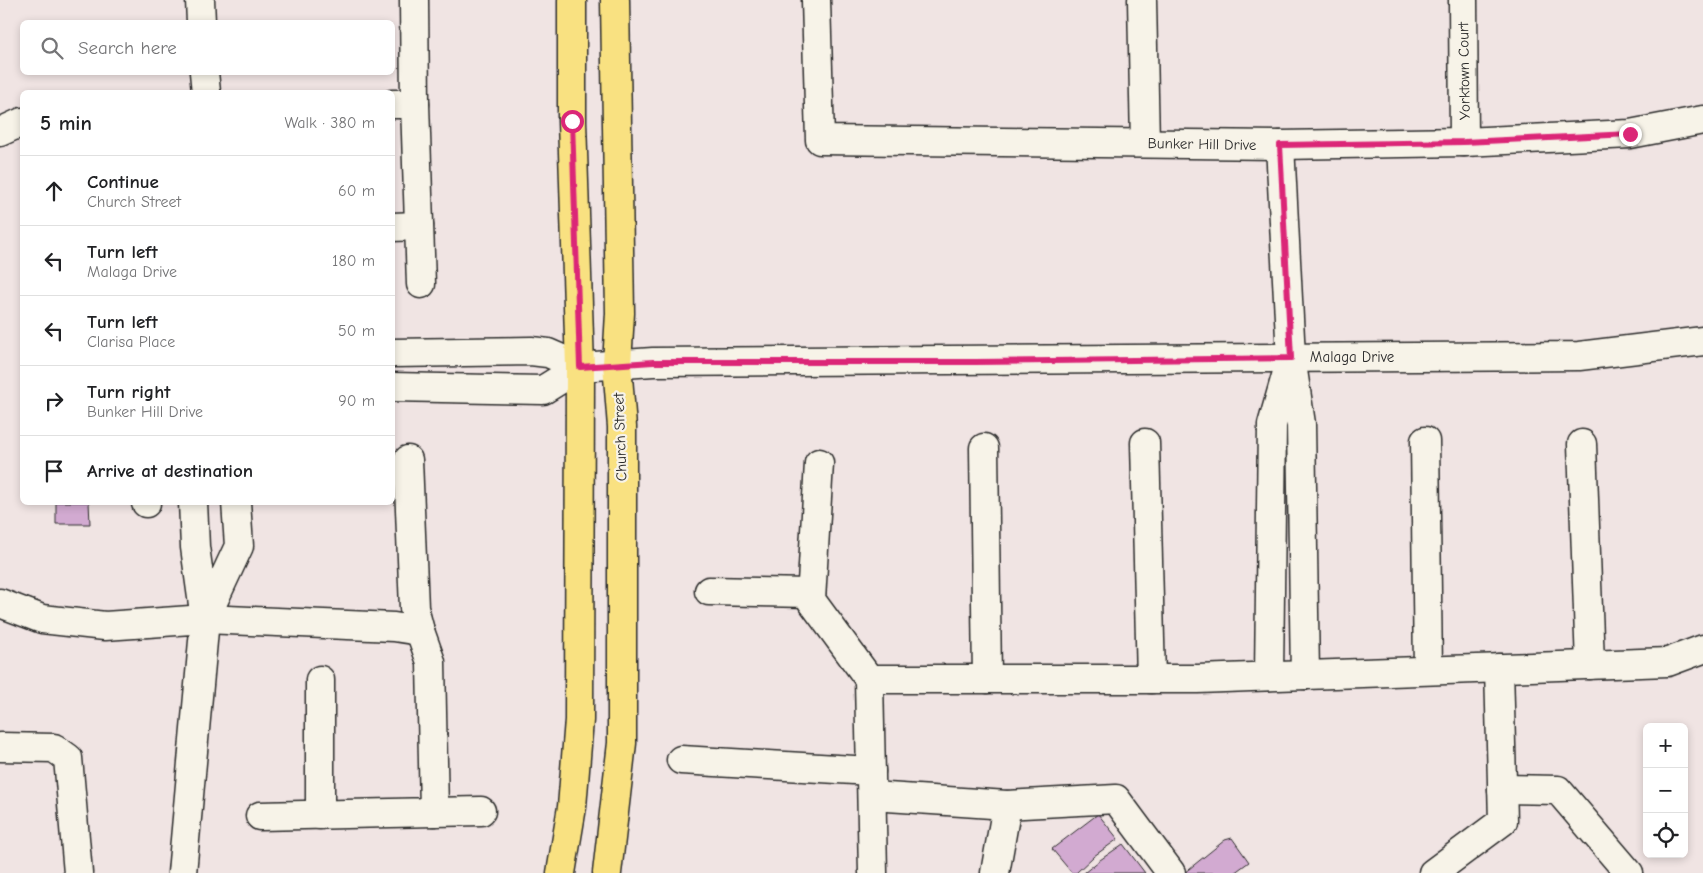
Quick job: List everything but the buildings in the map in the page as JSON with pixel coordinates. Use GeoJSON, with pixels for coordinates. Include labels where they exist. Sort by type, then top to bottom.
{"type":"FeatureCollection","features":[{"type":"Feature","properties":{"kind":"main road"},"geometry":{"type":"LineString","coordinates":[[562,873],[572,807],[579,720],[580,367],[572,121],[572,0]]}},
{"type":"Feature","properties":{"kind":"main road","name":"Church Street"},"geometry":{"type":"LineString","coordinates":[[607,873],[622,743],[622,434],[617,364],[620,313],[615,0]]}},
{"type":"Feature","properties":{"kind":"street"},"geometry":{"type":"LineString","coordinates":[[200,0],[201,20]]}},
{"type":"Feature","properties":{"kind":"street"},"geometry":{"type":"LineString","coordinates":[[414,0],[404,104],[406,226],[421,284]]}},
{"type":"Feature","properties":{"kind":"street","name":"Bunker Hill Drive"},"geometry":{"type":"LineString","coordinates":[[816,0],[820,140],[1280,145],[1464,142],[1630,134],[1703,120]]}},
{"type":"Feature","properties":{"kind":"street"},"geometry":{"type":"LineString","coordinates":[[1142,0],[1145,143]]}},
{"type":"Feature","properties":{"kind":"street","name":"Yorktown Court"},"geometry":{"type":"LineString","coordinates":[[1463,0],[1464,142]]}},
{"type":"Feature","properties":{"kind":"street"},"geometry":{"type":"LineString","coordinates":[[204,75],[206,90]]}},
{"type":"Feature","properties":{"kind":"street"},"geometry":{"type":"LineString","coordinates":[[0,132],[20,123]]}},
{"type":"Feature","properties":{"kind":"street"},"geometry":{"type":"LineString","coordinates":[[1280,145],[1291,358],[1301,424],[1305,675]]}},
{"type":"Feature","properties":{"kind":"street","name":"Malaga Drive"},"geometry":{"type":"LineString","coordinates":[[580,367],[663,362],[975,362],[1579,356],[1703,341]]}},
{"type":"Feature","properties":{"kind":"street"},"geometry":{"type":"LineString","coordinates":[[395,353],[531,351],[548,353],[580,367]]}},
{"type":"Feature","properties":{"kind":"street"},"geometry":{"type":"LineString","coordinates":[[1269,676],[1272,425],[1291,358]]}},
{"type":"Feature","properties":{"kind":"street"},"geometry":{"type":"LineString","coordinates":[[395,386],[543,390],[580,367]]}},
{"type":"Feature","properties":{"kind":"street"},"geometry":{"type":"LineString","coordinates":[[1425,441],[1428,670]]}},
{"type":"Feature","properties":{"kind":"street"},"geometry":{"type":"LineString","coordinates":[[1145,443],[1151,679]]}},
{"type":"Feature","properties":{"kind":"street"},"geometry":{"type":"LineString","coordinates":[[1582,444],[1590,665]]}},
{"type":"Feature","properties":{"kind":"street"},"geometry":{"type":"LineString","coordinates":[[984,448],[987,679]]}},
{"type":"Feature","properties":{"kind":"street"},"geometry":{"type":"LineString","coordinates":[[408,460],[414,608],[431,662],[434,812]]}},
{"type":"Feature","properties":{"kind":"street"},"geometry":{"type":"LineString","coordinates":[[820,463],[811,600],[869,679],[873,873]]}},
{"type":"Feature","properties":{"kind":"street"},"geometry":{"type":"LineString","coordinates":[[182,873],[205,619],[195,547],[194,505]]}},
{"type":"Feature","properties":{"kind":"street"},"geometry":{"type":"LineString","coordinates":[[205,619],[239,546],[236,505]]}},
{"type":"Feature","properties":{"kind":"street"},"geometry":{"type":"LineString","coordinates":[[709,591],[811,593]]}},
{"type":"Feature","properties":{"kind":"street"},"geometry":{"type":"LineString","coordinates":[[0,603],[42,619],[105,626],[205,619],[394,627],[420,631]]}},
{"type":"Feature","properties":{"kind":"street"},"geometry":{"type":"LineString","coordinates":[[869,679],[1151,679],[1305,675],[1668,662],[1701,653]]}},
{"type":"Feature","properties":{"kind":"street"},"geometry":{"type":"LineString","coordinates":[[1433,873],[1503,821],[1499,668]]}},
{"type":"Feature","properties":{"kind":"street"},"geometry":{"type":"LineString","coordinates":[[320,680],[320,815]]}},
{"type":"Feature","properties":{"kind":"street"},"geometry":{"type":"LineString","coordinates":[[0,747],[54,748],[68,758],[78,873]]}},
{"type":"Feature","properties":{"kind":"street"},"geometry":{"type":"LineString","coordinates":[[681,760],[872,783],[1007,805],[1116,799],[1171,873]]}},
{"type":"Feature","properties":{"kind":"street"},"geometry":{"type":"LineString","coordinates":[[1502,789],[1558,790],[1629,873]]}},
{"type":"Feature","properties":{"kind":"street"},"geometry":{"type":"LineString","coordinates":[[995,873],[1007,805]]}},
{"type":"Feature","properties":{"kind":"street"},"geometry":{"type":"LineString","coordinates":[[260,816],[481,811]]}},
{"type":"Feature","properties":{"kind":"route"},"geometry":{"type":"LineString","coordinates":[[572,121],[580,367],[653,362],[975,362],[1291,358],[1280,145],[1464,142],[1630,134]]}}]}
